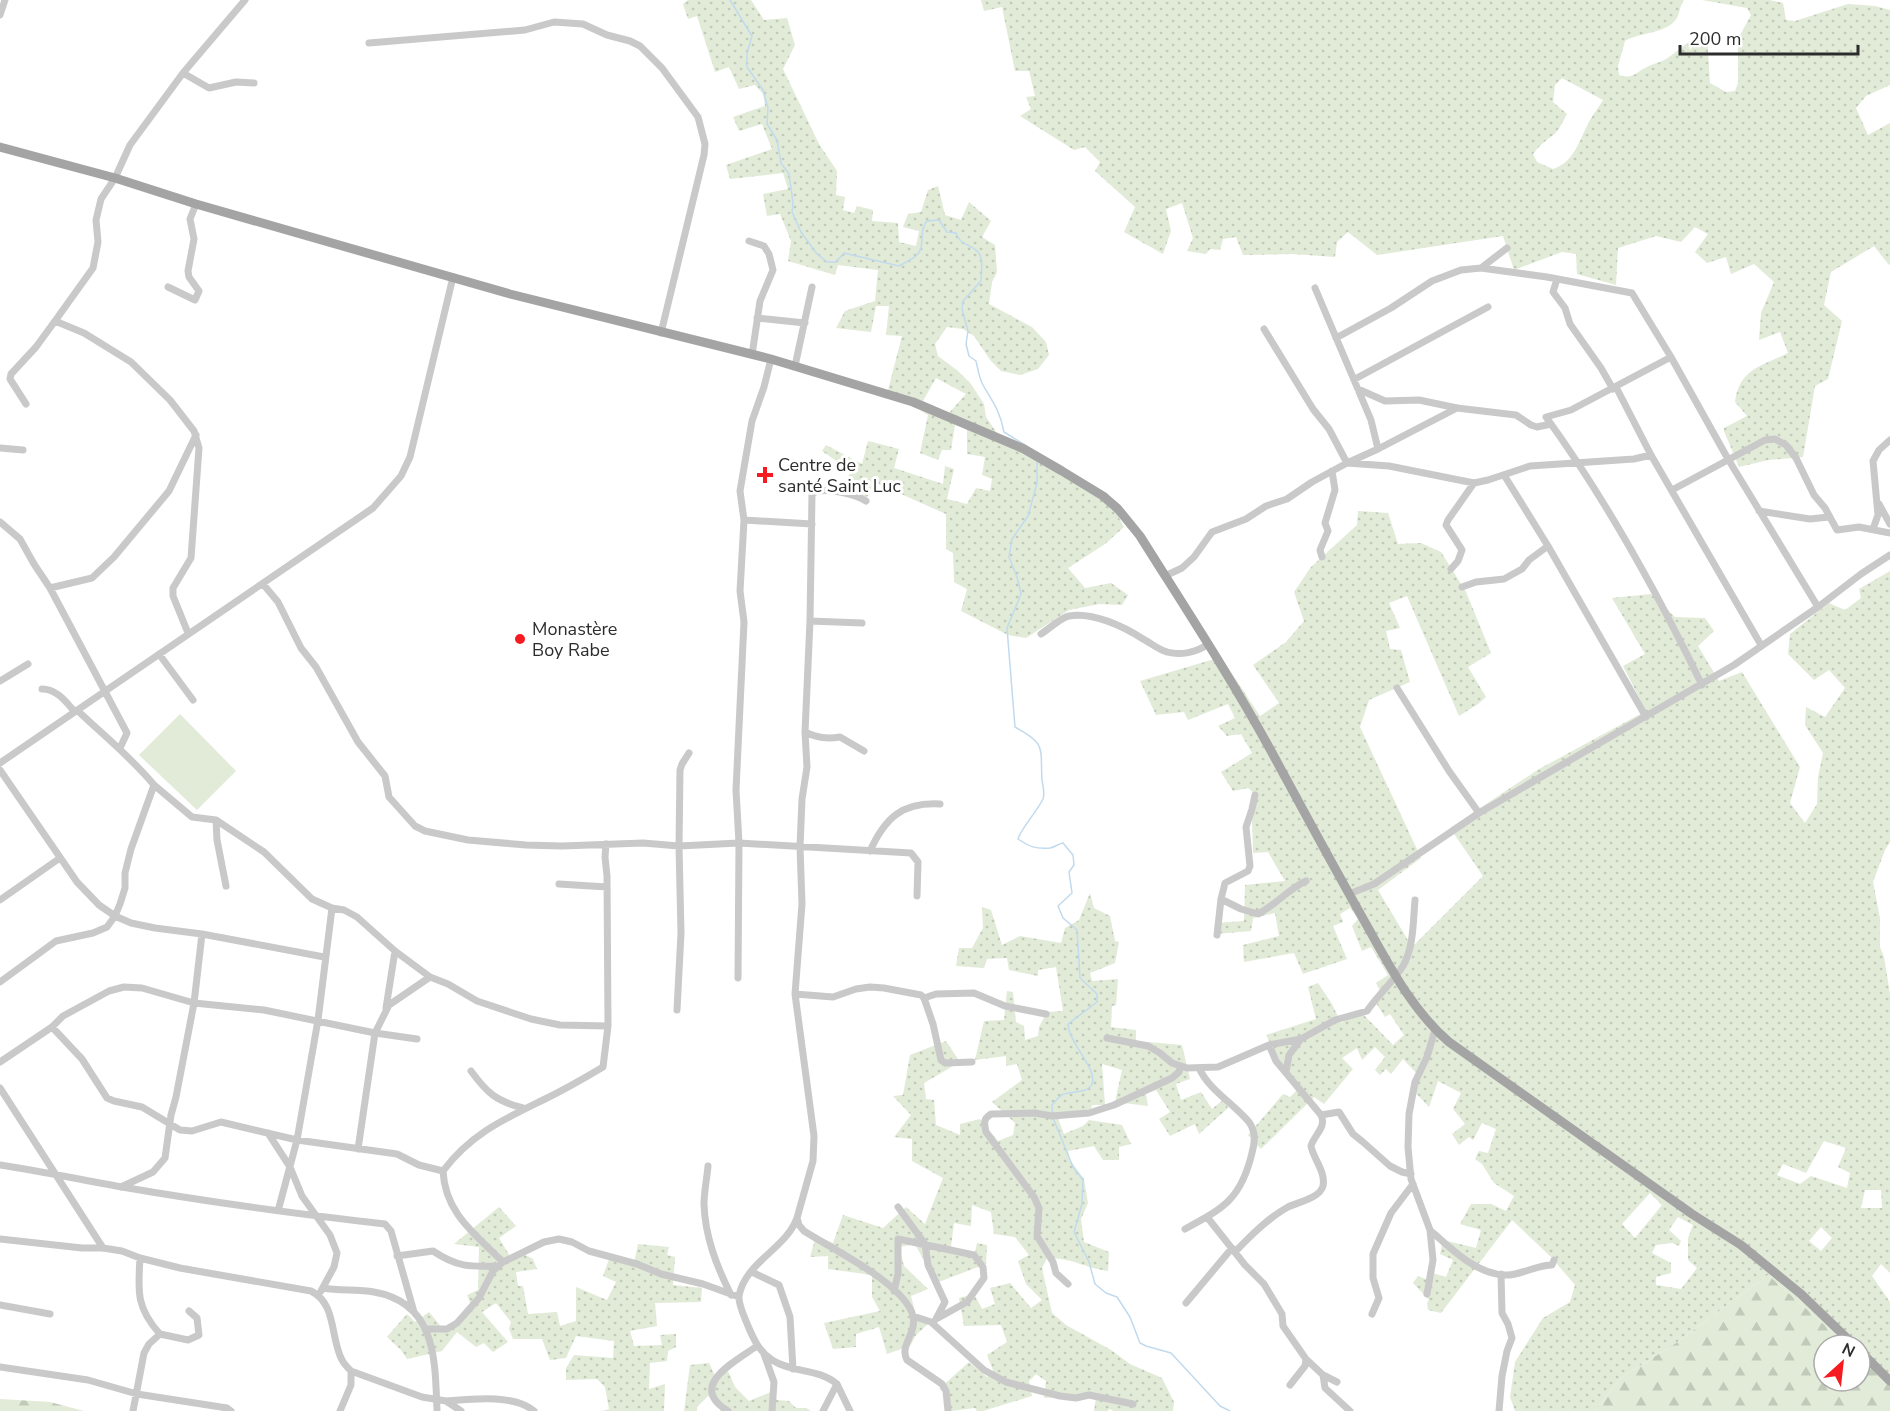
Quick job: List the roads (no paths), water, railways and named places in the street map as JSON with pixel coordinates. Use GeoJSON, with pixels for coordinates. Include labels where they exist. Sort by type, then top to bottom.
{"type":"FeatureCollection","features":[{"type":"Feature","properties":{"kind":"main road"},"geometry":{"type":"LineString","coordinates":[[0,147],[115,178],[196,204],[453,277],[661,333],[771,359],[913,402],[1024,449],[1103,496],[1118,509],[1140,536],[1208,645],[1261,733],[1395,976],[1411,1001],[1435,1030],[1647,1183],[1741,1245],[1801,1294],[1842,1333]]}},
{"type":"Feature","properties":{"kind":"main road"},"geometry":{"type":"LineString","coordinates":[[1872,1363],[1890,1381]]}},
{"type":"Feature","properties":{"kind":"street"},"geometry":{"type":"LineString","coordinates":[[0,15],[5,0]]}},
{"type":"Feature","properties":{"kind":"street"},"geometry":{"type":"LineString","coordinates":[[26,404],[10,379],[11,374],[36,347],[93,268],[98,242],[96,220],[101,199],[115,178],[130,145],[183,73],[245,0]]}},
{"type":"Feature","properties":{"kind":"street"},"geometry":{"type":"LineString","coordinates":[[369,43],[525,30],[554,22],[583,24],[640,46],[662,68],[698,117],[705,144],[661,333]]}},
{"type":"Feature","properties":{"kind":"street"},"geometry":{"type":"LineString","coordinates":[[183,73],[209,87],[236,82],[254,83]]}},
{"type":"Feature","properties":{"kind":"street"},"geometry":{"type":"LineString","coordinates":[[168,287],[195,300],[199,294],[199,289],[189,277],[188,271],[194,239],[190,219],[196,204]]}},
{"type":"Feature","properties":{"kind":"street"},"geometry":{"type":"LineString","coordinates":[[749,241],[764,246],[773,264],[771,276],[760,301],[752,355]]}},
{"type":"Feature","properties":{"kind":"street"},"geometry":{"type":"LineString","coordinates":[[1481,268],[1507,248]]}},
{"type":"Feature","properties":{"kind":"street"},"geometry":{"type":"LineString","coordinates":[[1336,338],[1391,308],[1432,281],[1461,270],[1481,268],[1632,293],[1728,459],[1818,607]]}},
{"type":"Feature","properties":{"kind":"street"},"geometry":{"type":"LineString","coordinates":[[0,763],[373,508],[401,476],[410,457],[453,277]]}},
{"type":"Feature","properties":{"kind":"street"},"geometry":{"type":"LineString","coordinates":[[1557,279],[1553,292],[1565,308],[1570,324],[1614,388],[1761,645]]}},
{"type":"Feature","properties":{"kind":"street"},"geometry":{"type":"LineString","coordinates":[[795,366],[812,287]]}},
{"type":"Feature","properties":{"kind":"street"},"geometry":{"type":"LineString","coordinates":[[1315,288],[1355,379],[1371,420],[1378,449]]}},
{"type":"Feature","properties":{"kind":"street"},"geometry":{"type":"LineString","coordinates":[[1355,379],[1488,308]]}},
{"type":"Feature","properties":{"kind":"street"},"geometry":{"type":"LineString","coordinates":[[757,318],[805,323]]}},
{"type":"Feature","properties":{"kind":"street"},"geometry":{"type":"LineString","coordinates":[[55,321],[84,333],[131,363],[170,400],[196,435],[199,448],[191,558],[173,588],[173,596],[188,633]]}},
{"type":"Feature","properties":{"kind":"street"},"geometry":{"type":"LineString","coordinates":[[1264,329],[1313,408],[1329,429],[1347,463]]}},
{"type":"Feature","properties":{"kind":"street"},"geometry":{"type":"LineString","coordinates":[[1671,357],[1571,410],[1546,417],[1579,464],[1668,615],[1702,685]]}},
{"type":"Feature","properties":{"kind":"street"},"geometry":{"type":"LineString","coordinates":[[738,978],[739,843],[736,790],[744,622],[740,591],[744,520],[740,490],[752,421],[771,359]]}},
{"type":"Feature","properties":{"kind":"street"},"geometry":{"type":"LineString","coordinates":[[1358,389],[1385,401],[1419,400],[1457,408],[1516,415],[1537,427],[1551,424]]}},
{"type":"Feature","properties":{"kind":"street"},"geometry":{"type":"LineString","coordinates":[[1165,576],[1182,568],[1194,558],[1212,532],[1246,519],[1266,506],[1287,499],[1332,471],[1457,408]]}},
{"type":"Feature","properties":{"kind":"street"},"geometry":{"type":"LineString","coordinates":[[50,588],[92,578],[114,557],[169,491],[196,435]]}},
{"type":"Feature","properties":{"kind":"street"},"geometry":{"type":"LineString","coordinates":[[1671,490],[1765,440],[1774,439],[1780,441],[1796,458],[1814,495],[1837,530],[1859,527],[1890,533]]}},
{"type":"Feature","properties":{"kind":"street"},"geometry":{"type":"LineString","coordinates":[[1873,529],[1878,516],[1874,461],[1879,450],[1890,440]]}},
{"type":"Feature","properties":{"kind":"street"},"geometry":{"type":"LineString","coordinates":[[0,447],[23,450]]}},
{"type":"Feature","properties":{"kind":"street"},"geometry":{"type":"LineString","coordinates":[[1347,463],[1389,466],[1474,483],[1504,476],[1530,466],[1634,459],[1651,455]]}},
{"type":"Feature","properties":{"kind":"street"},"geometry":{"type":"LineString","coordinates":[[1322,557],[1320,549],[1328,531],[1325,523],[1335,490],[1332,471]]}},
{"type":"Feature","properties":{"kind":"street"},"geometry":{"type":"LineString","coordinates":[[1504,476],[1548,546],[1646,717]]}},
{"type":"Feature","properties":{"kind":"street"},"geometry":{"type":"LineString","coordinates":[[1451,569],[1458,561],[1462,550],[1446,525],[1474,483]]}},
{"type":"Feature","properties":{"kind":"street"},"geometry":{"type":"LineString","coordinates":[[735,1296],[752,1272],[785,1238],[797,1218],[813,1161],[814,1136],[795,994],[802,904],[800,847],[802,800],[807,767],[805,732],[812,494],[814,492],[849,494],[866,501]]}},
{"type":"Feature","properties":{"kind":"street"},"geometry":{"type":"LineString","coordinates":[[1877,501],[1890,524]]}},
{"type":"Feature","properties":{"kind":"street"},"geometry":{"type":"LineString","coordinates":[[1759,511],[1810,519],[1829,517]]}},
{"type":"Feature","properties":{"kind":"street"},"geometry":{"type":"LineString","coordinates":[[744,520],[812,524]]}},
{"type":"Feature","properties":{"kind":"street"},"geometry":{"type":"LineString","coordinates":[[0,522],[20,539],[74,631],[104,693],[127,733],[120,748]]}},
{"type":"Feature","properties":{"kind":"street"},"geometry":{"type":"LineString","coordinates":[[1462,586],[1504,579],[1522,568],[1548,546]]}},
{"type":"Feature","properties":{"kind":"street"},"geometry":{"type":"LineString","coordinates":[[1349,894],[1374,884],[1479,813],[1734,665],[1890,555]]}},
{"type":"Feature","properties":{"kind":"street"},"geometry":{"type":"LineString","coordinates":[[263,584],[278,602],[301,648],[316,667],[358,742],[384,776],[389,797],[415,826],[424,831],[468,840],[562,846],[643,843],[679,846],[739,843],[911,853],[918,862],[917,897]]}},
{"type":"Feature","properties":{"kind":"street"},"geometry":{"type":"LineString","coordinates":[[1041,634],[1067,616],[1079,616],[1119,626],[1167,652],[1197,651],[1208,645]]}},
{"type":"Feature","properties":{"kind":"street"},"geometry":{"type":"LineString","coordinates":[[810,621],[862,623]]}},
{"type":"Feature","properties":{"kind":"street"},"geometry":{"type":"LineString","coordinates":[[159,654],[193,700]]}},
{"type":"Feature","properties":{"kind":"street"},"geometry":{"type":"LineString","coordinates":[[0,681],[28,664]]}},
{"type":"Feature","properties":{"kind":"street"},"geometry":{"type":"LineString","coordinates":[[1396,688],[1479,813]]}},
{"type":"Feature","properties":{"kind":"street"},"geometry":{"type":"LineString","coordinates":[[42,689],[57,693],[120,748],[154,785],[192,817],[207,817],[216,820],[264,852],[312,899],[357,917],[394,951],[430,977],[448,984],[477,1001],[531,1019],[560,1025],[608,1026]]}},
{"type":"Feature","properties":{"kind":"street"},"geometry":{"type":"LineString","coordinates":[[805,732],[826,739],[840,737],[864,751]]}},
{"type":"Feature","properties":{"kind":"street"},"geometry":{"type":"LineString","coordinates":[[677,1010],[681,933],[680,770],[689,753]]}},
{"type":"Feature","properties":{"kind":"street"},"geometry":{"type":"LineString","coordinates":[[0,770],[77,882],[99,905],[115,916],[139,924],[324,957]]}},
{"type":"Feature","properties":{"kind":"street"},"geometry":{"type":"LineString","coordinates":[[0,982],[56,941],[107,927],[115,916],[125,888],[125,873],[131,849],[154,785]]}},
{"type":"Feature","properties":{"kind":"street"},"geometry":{"type":"LineString","coordinates":[[1217,935],[1225,883],[1248,871],[1250,866],[1246,827],[1255,795]]}},
{"type":"Feature","properties":{"kind":"street"},"geometry":{"type":"LineString","coordinates":[[870,851],[882,826],[891,818],[914,806],[940,804]]}},
{"type":"Feature","properties":{"kind":"street"},"geometry":{"type":"LineString","coordinates":[[216,820],[217,840],[226,886]]}},
{"type":"Feature","properties":{"kind":"street"},"geometry":{"type":"LineString","coordinates":[[500,1264],[450,1204],[444,1187],[443,1171],[473,1138],[523,1108],[540,1102],[603,1067],[608,1026],[606,844]]}},
{"type":"Feature","properties":{"kind":"street"},"geometry":{"type":"LineString","coordinates":[[0,900],[60,858]]}},
{"type":"Feature","properties":{"kind":"street"},"geometry":{"type":"LineString","coordinates":[[1221,899],[1258,914],[1295,885],[1306,880]]}},
{"type":"Feature","properties":{"kind":"street"},"geometry":{"type":"LineString","coordinates":[[559,884],[607,887]]}},
{"type":"Feature","properties":{"kind":"street"},"geometry":{"type":"LineString","coordinates":[[1107,1038],[1148,1046],[1180,1067],[1218,1067],[1269,1045],[1301,1039],[1335,1020],[1367,1011],[1404,964],[1410,946],[1415,900]]}},
{"type":"Feature","properties":{"kind":"street"},"geometry":{"type":"LineString","coordinates":[[278,1211],[297,1140],[318,1020],[324,957],[332,908]]}},
{"type":"Feature","properties":{"kind":"street"},"geometry":{"type":"LineString","coordinates":[[120,1187],[159,1167],[165,1158],[194,1003],[202,934]]}},
{"type":"Feature","properties":{"kind":"street"},"geometry":{"type":"LineString","coordinates":[[358,1149],[375,1033],[385,1010],[394,951]]}},
{"type":"Feature","properties":{"kind":"street"},"geometry":{"type":"LineString","coordinates":[[385,1010],[430,977]]}},
{"type":"Feature","properties":{"kind":"street"},"geometry":{"type":"LineString","coordinates":[[0,1062],[52,1027],[63,1016],[93,999],[124,987],[142,988],[194,1003],[264,1010],[417,1040]]}},
{"type":"Feature","properties":{"kind":"street"},"geometry":{"type":"LineString","coordinates":[[795,994],[833,997],[856,988],[884,988],[921,995],[933,1024],[941,1060],[945,1063],[972,1062]]}},
{"type":"Feature","properties":{"kind":"street"},"geometry":{"type":"LineString","coordinates":[[924,998],[936,994],[974,993],[1005,1006],[1046,1014]]}},
{"type":"Feature","properties":{"kind":"street"},"geometry":{"type":"LineString","coordinates":[[52,1027],[82,1059],[106,1098],[142,1107],[180,1130],[192,1131],[221,1122],[297,1140],[397,1154],[419,1165],[443,1171]]}},
{"type":"Feature","properties":{"kind":"street"},"geometry":{"type":"LineString","coordinates":[[1427,1294],[1433,1260],[1430,1230],[1413,1184],[1408,1147],[1411,1095],[1430,1049],[1435,1030]]}},
{"type":"Feature","properties":{"kind":"street"},"geometry":{"type":"LineString","coordinates":[[1286,1072],[1289,1055],[1301,1039]]}},
{"type":"Feature","properties":{"kind":"street"},"geometry":{"type":"LineString","coordinates":[[1186,1303],[1233,1250],[1257,1229],[1276,1215],[1319,1193],[1323,1186],[1323,1176],[1311,1146],[1324,1120],[1276,1061],[1269,1045]]}},
{"type":"Feature","properties":{"kind":"street"},"geometry":{"type":"LineString","coordinates":[[1068,1284],[1056,1273],[1053,1262],[1037,1236],[1039,1208],[1034,1197],[986,1132],[984,1123],[986,1117],[991,1114],[1035,1113],[1052,1116],[1089,1113],[1114,1105],[1172,1078],[1179,1072],[1180,1067]]}},
{"type":"Feature","properties":{"kind":"street"},"geometry":{"type":"LineString","coordinates":[[1185,1229],[1207,1217],[1234,1196],[1242,1184],[1254,1145],[1254,1133],[1250,1124],[1218,1091],[1208,1084],[1199,1068]]}},
{"type":"Feature","properties":{"kind":"street"},"geometry":{"type":"LineString","coordinates":[[471,1071],[487,1092],[502,1102],[523,1108]]}},
{"type":"Feature","properties":{"kind":"street"},"geometry":{"type":"LineString","coordinates":[[0,1089],[103,1248]]}},
{"type":"Feature","properties":{"kind":"street"},"geometry":{"type":"LineString","coordinates":[[1321,1115],[1339,1112],[1353,1134],[1384,1160],[1402,1172],[1411,1174]]}},
{"type":"Feature","properties":{"kind":"street"},"geometry":{"type":"LineString","coordinates":[[268,1133],[290,1167],[302,1196],[330,1235],[337,1252],[334,1267],[321,1292],[342,1360],[351,1371],[422,1397],[446,1401],[501,1400],[527,1405],[534,1411]]}},
{"type":"Feature","properties":{"kind":"street"},"geometry":{"type":"LineString","coordinates":[[0,1164],[120,1187],[278,1211],[384,1224],[391,1231],[414,1312],[426,1329],[437,1373],[437,1411]]}},
{"type":"Feature","properties":{"kind":"street"},"geometry":{"type":"LineString","coordinates":[[708,1166],[704,1203],[708,1236],[717,1268],[735,1296],[757,1346],[773,1360],[793,1369],[815,1372],[837,1384],[850,1411]]}},
{"type":"Feature","properties":{"kind":"street"},"geometry":{"type":"LineString","coordinates":[[1372,1314],[1379,1298],[1373,1278],[1373,1254],[1391,1213],[1413,1184]]}},
{"type":"Feature","properties":{"kind":"street"},"geometry":{"type":"LineString","coordinates":[[898,1207],[925,1244],[928,1265],[945,1302],[934,1320]]}},
{"type":"Feature","properties":{"kind":"street"},"geometry":{"type":"LineString","coordinates":[[1207,1217],[1269,1291],[1282,1314],[1283,1326],[1306,1359],[1323,1375],[1337,1382]]}},
{"type":"Feature","properties":{"kind":"street"},"geometry":{"type":"LineString","coordinates":[[797,1218],[799,1226],[804,1231],[886,1281],[908,1304],[913,1316],[914,1329],[904,1350],[905,1355],[907,1360],[942,1384],[946,1391],[948,1411]]}},
{"type":"Feature","properties":{"kind":"street"},"geometry":{"type":"LineString","coordinates":[[1430,1230],[1481,1269],[1508,1275],[1552,1265],[1554,1260]]}},
{"type":"Feature","properties":{"kind":"street"},"geometry":{"type":"LineString","coordinates":[[0,1239],[122,1251],[180,1268],[311,1291],[375,1292],[395,1299],[414,1312]]}},
{"type":"Feature","properties":{"kind":"street"},"geometry":{"type":"LineString","coordinates":[[426,1329],[447,1329],[458,1323],[479,1298],[493,1271],[500,1264],[544,1242],[559,1239],[572,1242],[589,1251],[637,1264],[661,1274],[703,1284],[735,1296]]}},
{"type":"Feature","properties":{"kind":"street"},"geometry":{"type":"LineString","coordinates":[[894,1291],[898,1274],[898,1239],[974,1255],[984,1267],[984,1278],[967,1302],[934,1320]]}},
{"type":"Feature","properties":{"kind":"street"},"geometry":{"type":"LineString","coordinates":[[397,1256],[433,1251],[451,1263],[473,1267],[500,1264]]}},
{"type":"Feature","properties":{"kind":"street"},"geometry":{"type":"LineString","coordinates":[[140,1258],[138,1295],[148,1321],[160,1334],[188,1340],[199,1335],[196,1318],[189,1311]]}},
{"type":"Feature","properties":{"kind":"street"},"geometry":{"type":"LineString","coordinates":[[752,1272],[779,1285],[790,1317],[793,1369]]}},
{"type":"Feature","properties":{"kind":"street"},"geometry":{"type":"LineString","coordinates":[[1499,1411],[1502,1376],[1512,1338],[1502,1313],[1502,1274]]}},
{"type":"Feature","properties":{"kind":"street"},"geometry":{"type":"LineString","coordinates":[[0,1305],[50,1314]]}},
{"type":"Feature","properties":{"kind":"street"},"geometry":{"type":"LineString","coordinates":[[913,1316],[934,1320],[984,1370],[1006,1382],[1060,1396],[1076,1398],[1089,1395],[1133,1404]]}},
{"type":"Feature","properties":{"kind":"street"},"geometry":{"type":"LineString","coordinates":[[134,1411],[144,1353],[149,1344],[160,1334]]}},
{"type":"Feature","properties":{"kind":"street"},"geometry":{"type":"LineString","coordinates":[[728,1411],[716,1402],[712,1393],[713,1381],[724,1369],[757,1346]]}},
{"type":"Feature","properties":{"kind":"street"},"geometry":{"type":"LineString","coordinates":[[763,1352],[774,1382],[772,1411]]}},
{"type":"Feature","properties":{"kind":"street"},"geometry":{"type":"LineString","coordinates":[[1290,1384],[1305,1366],[1306,1359]]}},
{"type":"Feature","properties":{"kind":"street"},"geometry":{"type":"LineString","coordinates":[[0,1367],[88,1380],[137,1394],[228,1410]]}},
{"type":"Feature","properties":{"kind":"street"},"geometry":{"type":"LineString","coordinates":[[340,1411],[351,1386],[351,1371]]}},
{"type":"Feature","properties":{"kind":"street"},"geometry":{"type":"LineString","coordinates":[[1323,1375],[1325,1388],[1350,1411]]}},
{"type":"Feature","properties":{"kind":"street"},"geometry":{"type":"LineString","coordinates":[[823,1411],[837,1384]]}},
{"type":"Feature","properties":{"kind":"street"},"geometry":{"type":"LineString","coordinates":[[446,1401],[461,1411]]}},
{"type":"Feature","properties":{"kind":"waterway"},"geometry":{"type":"LineString","coordinates":[[730,0],[752,36],[747,53],[747,67],[763,90],[768,108],[767,124],[777,140],[781,163],[789,174],[792,212],[801,232],[817,254],[827,262],[836,262],[844,253],[899,266],[920,251],[923,229],[927,221],[939,220],[947,232],[956,233],[960,241],[975,249],[982,262],[981,281],[963,301],[962,309],[968,331],[966,344],[969,356],[976,361],[982,382],[998,412],[1004,432],[1025,445]]}},
{"type":"Feature","properties":{"kind":"waterway"},"geometry":{"type":"LineString","coordinates":[[1037,462],[1037,483],[1028,516],[1012,539],[1009,557],[1021,594],[1007,628],[1015,727],[1032,738],[1040,748],[1044,794],[1041,804],[1018,839],[1029,846],[1040,848],[1050,848],[1063,843],[1073,855],[1074,865],[1069,872],[1072,893],[1058,906],[1063,918],[1077,930],[1080,978],[1097,994],[1097,1002],[1068,1024],[1069,1031],[1091,1071],[1092,1084],[1086,1090],[1061,1096],[1052,1105],[1052,1113]]}},
{"type":"Feature","properties":{"kind":"waterway"},"geometry":{"type":"LineString","coordinates":[[1053,1118],[1073,1167],[1083,1180],[1082,1204],[1074,1232],[1089,1262],[1095,1284],[1106,1293],[1117,1297],[1130,1317],[1140,1343],[1171,1353],[1220,1406],[1230,1411]]}},
{"type":"Feature","properties":{"kind":"place","name":"Centre de santé Saint Luc"},"geometry":{"type":"Point","coordinates":[765,475]}},
{"type":"Feature","properties":{"kind":"place","name":"Monastère Boy Rabe"},"geometry":{"type":"Point","coordinates":[520,639]}}]}
